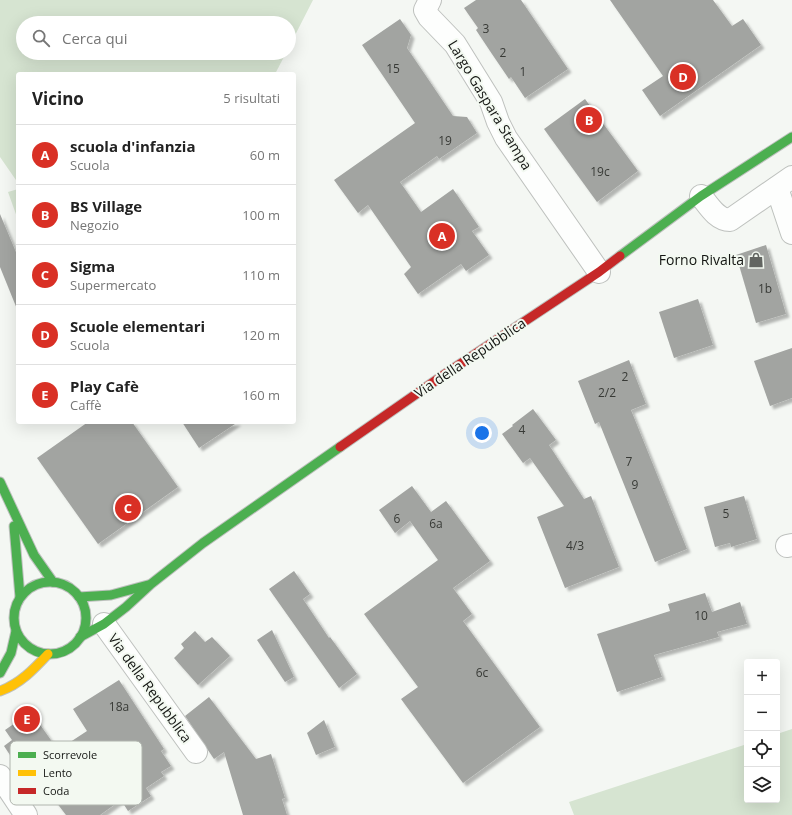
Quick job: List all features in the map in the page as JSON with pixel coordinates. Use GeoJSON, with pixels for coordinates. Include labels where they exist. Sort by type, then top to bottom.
{"type":"FeatureCollection","features":[{"type":"Feature","properties":{"kind":"main road","name":"Via della Repubblica"},"geometry":{"type":"LineString","coordinates":[[48,654],[67,650],[80,637],[104,624],[126,607],[151,584],[203,543],[432,383],[599,272],[701,196],[792,137]]}},
{"type":"Feature","properties":{"kind":"main road"},"geometry":{"type":"LineString","coordinates":[[0,482],[34,555],[53,582]]}},
{"type":"Feature","properties":{"kind":"main road"},"geometry":{"type":"LineString","coordinates":[[12,510],[20,597]]}},
{"type":"Feature","properties":{"kind":"main road"},"geometry":{"type":"LineString","coordinates":[[48,654],[29,648],[21,640],[16,631],[14,613],[16,605],[20,597],[29,588],[41,583],[53,582],[72,590],[79,597],[84,606],[86,617],[80,637]]}},
{"type":"Feature","properties":{"kind":"main road","name":"Via della Repubblica"},"geometry":{"type":"LineString","coordinates":[[79,597],[111,595],[151,584]]}},
{"type":"Feature","properties":{"kind":"main road"},"geometry":{"type":"LineString","coordinates":[[0,673],[7,664],[13,647],[16,631]]}},
{"type":"Feature","properties":{"kind":"main road"},"geometry":{"type":"LineString","coordinates":[[0,691],[9,689],[29,674],[48,654]]}},
{"type":"Feature","properties":{"kind":"street","name":"Largo Gaspara Stampa"},"geometry":{"type":"LineString","coordinates":[[430,0],[425,10],[429,17],[455,44],[491,102],[498,122],[506,138],[599,272]]}},
{"type":"Feature","properties":{"kind":"street"},"geometry":{"type":"LineString","coordinates":[[701,196],[720,218],[730,220],[784,183],[792,233]]}},
{"type":"Feature","properties":{"kind":"street","name":"Via della Repubblica"},"geometry":{"type":"LineString","coordinates":[[104,624],[196,752]]}},
{"type":"Feature","properties":{"kind":"street"},"geometry":{"type":"LineString","coordinates":[[0,776],[10,791]]}},
{"type":"Feature","properties":{"kind":"street"},"geometry":{"type":"LineString","coordinates":[[19,805],[26,815]]}},
{"type":"Feature","properties":{"kind":"green space"},"geometry":{"type":"Polygon","coordinates":[[[0,0],[313,0],[296,33],[296,16],[16,16],[16,60],[282,60],[276,72],[16,72],[16,180],[0,157],[0,0]]]}},
{"type":"Feature","properties":{"kind":"green space"},"geometry":{"type":"Polygon","coordinates":[[[16,190],[16,214],[8,192],[16,190]]]}},
{"type":"Feature","properties":{"kind":"green space"},"geometry":{"type":"Polygon","coordinates":[[[792,729],[792,815],[574,815],[569,802],[744,745],[744,803],[780,803],[780,733],[792,729]]]}},
{"type":"Feature","properties":{"kind":"building"},"geometry":{"type":"Polygon","coordinates":[[[476,0],[521,0],[568,69],[525,98],[511,77],[509,79],[492,54],[476,30],[478,28],[464,8],[476,0]]]}},
{"type":"Feature","properties":{"kind":"building"},"geometry":{"type":"Polygon","coordinates":[[[610,0],[713,0],[732,26],[743,19],[761,45],[660,116],[642,90],[663,76],[610,0]]]}},
{"type":"Feature","properties":{"kind":"building"},"geometry":{"type":"Polygon","coordinates":[[[400,19],[411,35],[407,48],[453,116],[467,117],[477,133],[439,159],[437,156],[400,182],[421,212],[453,189],[479,227],[472,231],[489,255],[466,271],[461,264],[418,294],[404,274],[411,267],[368,205],[358,213],[334,180],[415,123],[362,45],[400,19]]]}},
{"type":"Feature","properties":{"kind":"building"},"geometry":{"type":"Polygon","coordinates":[[[585,99],[638,171],[597,202],[544,129],[585,99]]]}},
{"type":"Feature","properties":{"kind":"building"},"geometry":{"type":"Polygon","coordinates":[[[0,214],[16,252],[16,307],[0,267],[0,214]]]}},
{"type":"Feature","properties":{"kind":"building"},"geometry":{"type":"Polygon","coordinates":[[[766,245],[786,314],[756,323],[736,255],[766,245]]]}},
{"type":"Feature","properties":{"kind":"building"},"geometry":{"type":"Polygon","coordinates":[[[698,299],[713,345],[674,358],[659,312],[698,299]]]}},
{"type":"Feature","properties":{"kind":"building"},"geometry":{"type":"Polygon","coordinates":[[[792,348],[792,398],[770,406],[754,361],[792,348]]]}},
{"type":"Feature","properties":{"kind":"building"},"geometry":{"type":"Polygon","coordinates":[[[629,360],[646,404],[631,410],[687,549],[655,562],[599,422],[595,424],[578,381],[629,360]]]}},
{"type":"Feature","properties":{"kind":"building"},"geometry":{"type":"Polygon","coordinates":[[[533,409],[556,440],[549,445],[584,499],[591,496],[619,567],[565,588],[537,517],[564,506],[530,458],[523,463],[502,434],[533,409]]]}},
{"type":"Feature","properties":{"kind":"building"},"geometry":{"type":"Polygon","coordinates":[[[85,424],[133,424],[178,487],[98,544],[37,458],[85,424]]]}},
{"type":"Feature","properties":{"kind":"building"},"geometry":{"type":"Polygon","coordinates":[[[183,424],[235,424],[199,448],[183,424]]]}},
{"type":"Feature","properties":{"kind":"building"},"geometry":{"type":"Polygon","coordinates":[[[412,486],[431,512],[446,501],[490,561],[453,588],[472,614],[463,621],[540,727],[463,783],[401,699],[418,687],[364,614],[438,560],[410,521],[395,533],[379,510],[412,486]]]}},
{"type":"Feature","properties":{"kind":"building"},"geometry":{"type":"Polygon","coordinates":[[[744,496],[757,539],[731,547],[730,543],[715,547],[704,507],[744,496]]]}},
{"type":"Feature","properties":{"kind":"building"},"geometry":{"type":"Polygon","coordinates":[[[294,571],[310,594],[303,599],[329,638],[330,637],[357,674],[339,688],[269,589],[294,571]]]}},
{"type":"Feature","properties":{"kind":"building"},"geometry":{"type":"Polygon","coordinates":[[[705,593],[712,612],[740,602],[747,624],[717,632],[719,637],[654,655],[662,677],[617,692],[597,634],[670,611],[668,604],[705,593]]]}},
{"type":"Feature","properties":{"kind":"building"},"geometry":{"type":"Polygon","coordinates":[[[272,630],[294,677],[285,682],[257,640],[272,630]]]}},
{"type":"Feature","properties":{"kind":"building"},"geometry":{"type":"Polygon","coordinates":[[[195,631],[205,642],[212,637],[230,656],[198,685],[174,658],[184,648],[181,644],[195,631]]]}},
{"type":"Feature","properties":{"kind":"building"},"geometry":{"type":"Polygon","coordinates":[[[119,680],[164,749],[161,751],[171,766],[161,772],[164,776],[146,788],[151,796],[142,802],[142,741],[72,741],[87,731],[73,709],[119,680]]]}},
{"type":"Feature","properties":{"kind":"building"},"geometry":{"type":"Polygon","coordinates":[[[209,697],[256,759],[271,754],[285,798],[282,799],[287,815],[243,815],[224,752],[214,759],[185,716],[209,697]]]}},
{"type":"Feature","properties":{"kind":"building"},"geometry":{"type":"Polygon","coordinates":[[[31,712],[52,741],[11,741],[12,740],[5,730],[31,712]]]}},
{"type":"Feature","properties":{"kind":"building"},"geometry":{"type":"Polygon","coordinates":[[[324,720],[335,747],[316,755],[307,733],[324,720]]]}},
{"type":"Feature","properties":{"kind":"building"},"geometry":{"type":"Polygon","coordinates":[[[10,742],[10,755],[4,746],[10,742]]]}},
{"type":"Feature","properties":{"kind":"building"},"geometry":{"type":"Polygon","coordinates":[[[58,805],[114,805],[100,815],[66,815],[58,805]]]}},
{"type":"Feature","properties":{"kind":"building"},"geometry":{"type":"Polygon","coordinates":[[[124,805],[137,805],[128,811],[124,805]]]}},
{"type":"Feature","properties":{"kind":"traffic: fast"},"geometry":{"type":"LineString","coordinates":[[620,256],[701,196],[792,137]]}},
{"type":"Feature","properties":{"kind":"traffic: fast"},"geometry":{"type":"LineString","coordinates":[[80,637],[104,624],[203,543],[340,447]]}},
{"type":"Feature","properties":{"kind":"traffic: fast"},"geometry":{"type":"LineString","coordinates":[[0,482],[34,555],[53,582]]}},
{"type":"Feature","properties":{"kind":"traffic: fast"},"geometry":{"type":"LineString","coordinates":[[14,526],[20,597]]}},
{"type":"Feature","properties":{"kind":"traffic: fast"},"geometry":{"type":"LineString","coordinates":[[50,582],[70,588],[80,598],[86,618],[80,638],[70,648],[50,654],[30,648],[20,638],[14,618],[20,598],[30,588],[50,582]]}},
{"type":"Feature","properties":{"kind":"traffic: fast"},"geometry":{"type":"LineString","coordinates":[[79,597],[111,595],[148,585]]}},
{"type":"Feature","properties":{"kind":"traffic: fast"},"geometry":{"type":"LineString","coordinates":[[0,673],[11,653],[16,631]]}},
{"type":"Feature","properties":{"kind":"traffic: slow"},"geometry":{"type":"LineString","coordinates":[[0,691],[20,680],[48,654]]}},
{"type":"Feature","properties":{"kind":"traffic: jam"},"geometry":{"type":"LineString","coordinates":[[340,447],[445,374],[599,272],[620,256]]}},
{"type":"Feature","properties":{"kind":"place","name":"Scuole elementari"},"geometry":{"type":"Point","coordinates":[683,77]}},
{"type":"Feature","properties":{"kind":"place","name":"BS Village"},"geometry":{"type":"Point","coordinates":[589,120]}},
{"type":"Feature","properties":{"kind":"place","name":"scuola d'infanzia"},"geometry":{"type":"Point","coordinates":[442,236]}},
{"type":"Feature","properties":{"kind":"place","name":"Forno Rivalta"},"geometry":{"type":"Point","coordinates":[756,260]}},
{"type":"Feature","properties":{"kind":"place","name":"Sigma"},"geometry":{"type":"Point","coordinates":[128,508]}},
{"type":"Feature","properties":{"kind":"place","name":"Play Cafè"},"geometry":{"type":"Point","coordinates":[27,719]}}]}
